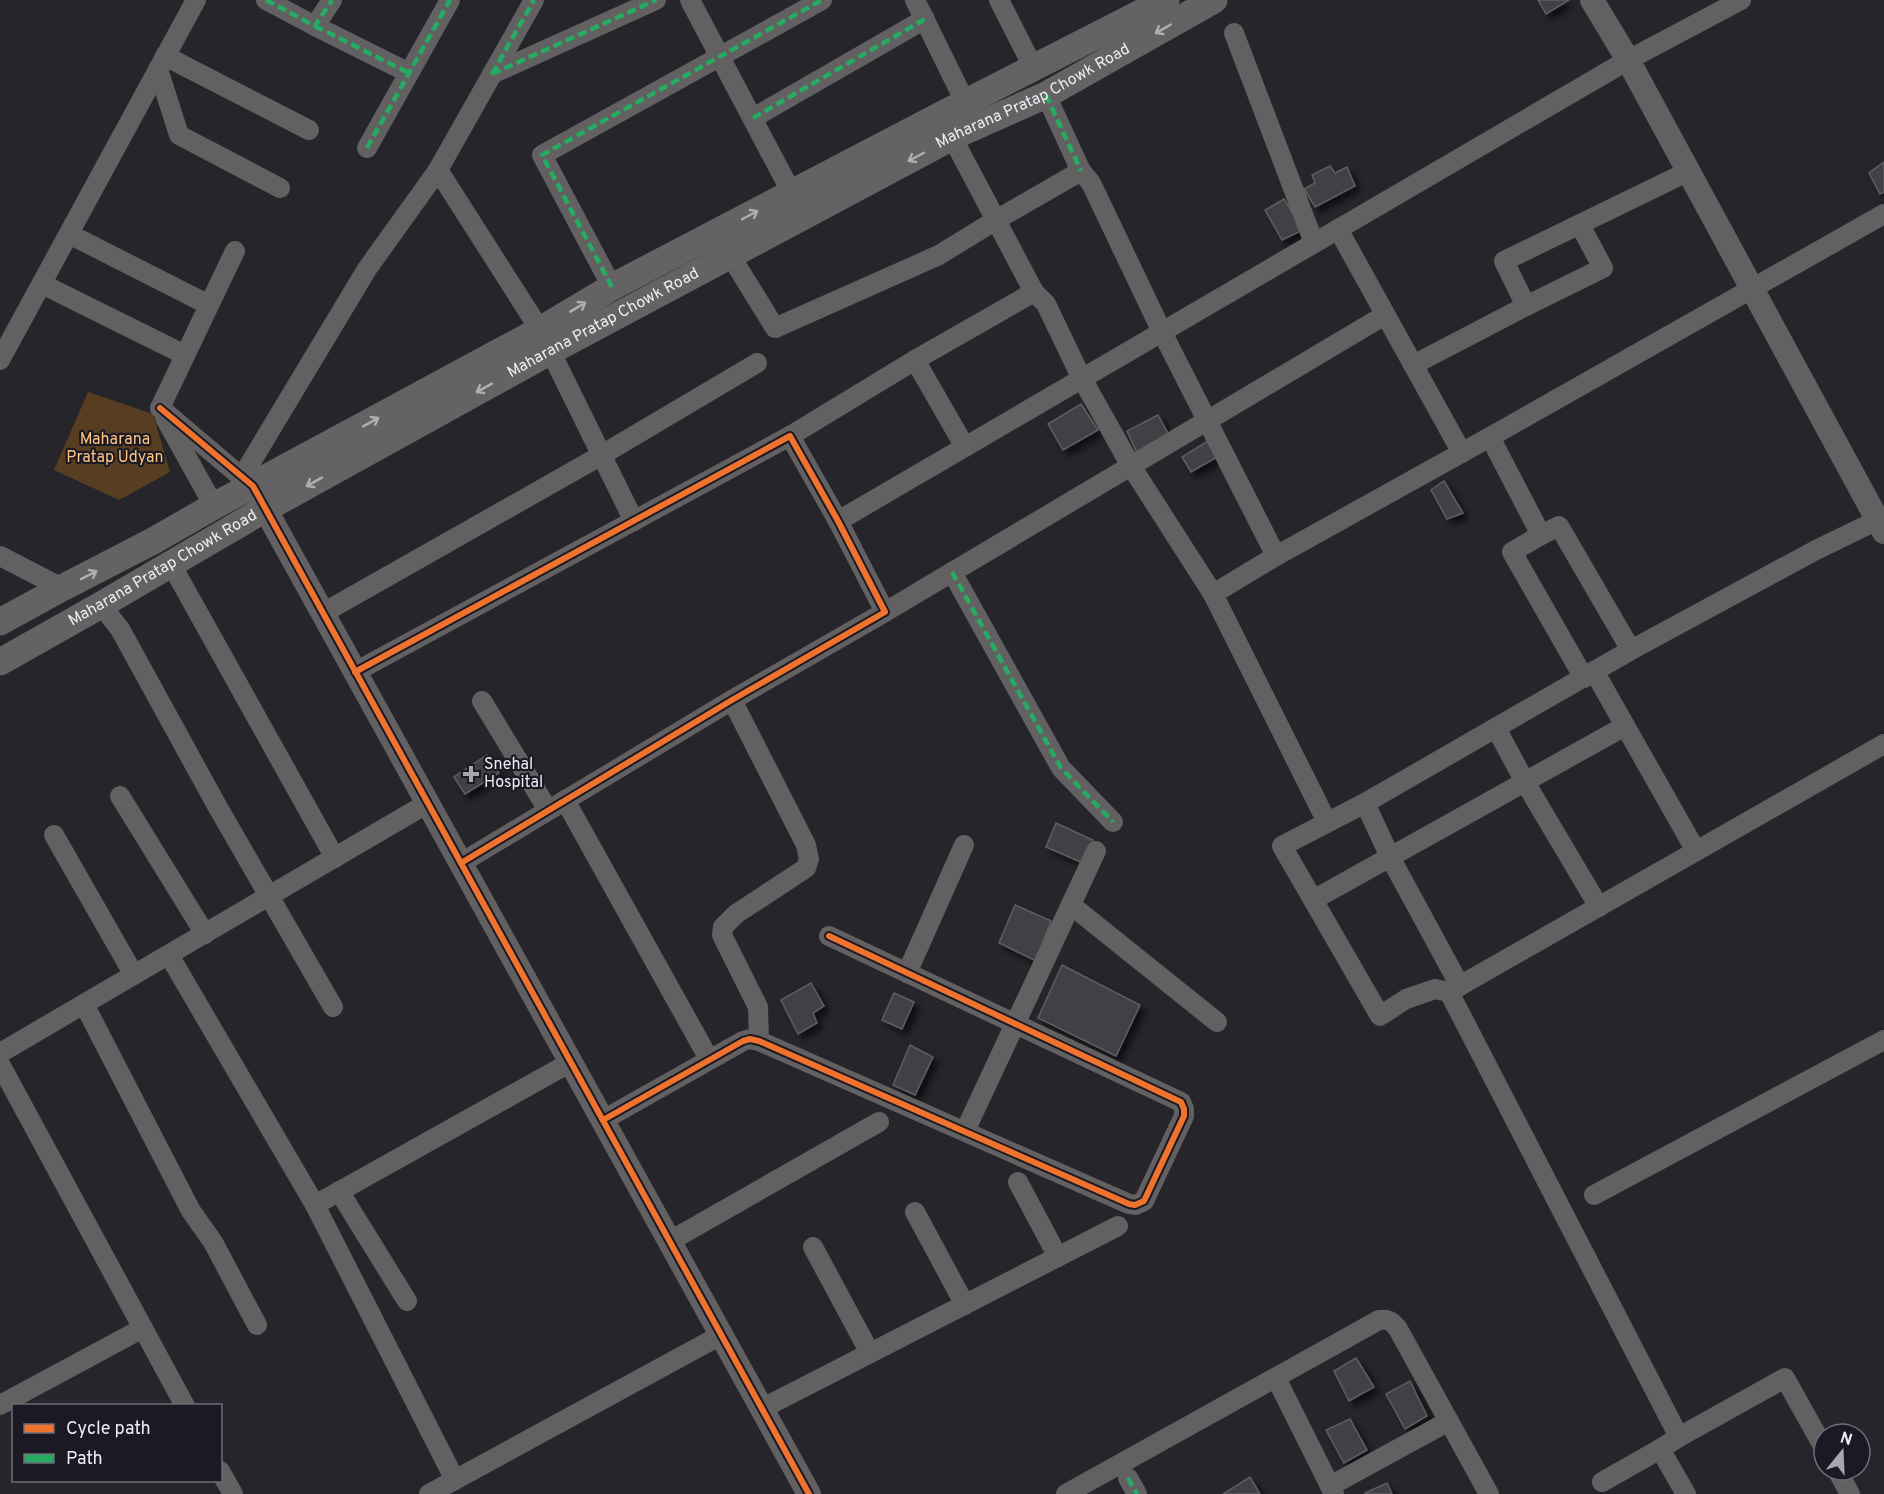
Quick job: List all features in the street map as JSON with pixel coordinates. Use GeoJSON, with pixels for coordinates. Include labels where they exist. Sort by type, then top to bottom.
{"type":"FeatureCollection","features":[{"type":"Feature","properties":{"kind":"main road","name":"Maharana Pratap Chowk Road"},"geometry":{"type":"LineString","coordinates":[[3,617],[153,542],[214,506],[254,491],[545,340],[730,255],[798,205],[966,104],[1033,67],[1166,0]]}},
{"type":"Feature","properties":{"kind":"main road","name":"Maharana Pratap Chowk Road"},"geometry":{"type":"LineString","coordinates":[[545,340],[612,287],[1046,95],[1214,0]]}},
{"type":"Feature","properties":{"kind":"main road","name":"Maharana Pratap Chowk Road"},"geometry":{"type":"LineString","coordinates":[[0,662],[171,564],[254,491]]}},
{"type":"Feature","properties":{"kind":"street"},"geometry":{"type":"LineString","coordinates":[[0,360],[196,0]]}},
{"type":"Feature","properties":{"kind":"street"},"geometry":{"type":"LineString","coordinates":[[266,0],[409,73]]}},
{"type":"Feature","properties":{"kind":"street"},"geometry":{"type":"LineString","coordinates":[[315,26],[332,0]]}},
{"type":"Feature","properties":{"kind":"street"},"geometry":{"type":"LineString","coordinates":[[367,148],[450,0]]}},
{"type":"Feature","properties":{"kind":"street"},"geometry":{"type":"LineString","coordinates":[[254,491],[367,269],[438,170],[534,0]]}},
{"type":"Feature","properties":{"kind":"street"},"geometry":{"type":"LineString","coordinates":[[492,75],[656,0]]}},
{"type":"Feature","properties":{"kind":"street"},"geometry":{"type":"LineString","coordinates":[[690,0],[798,205]]}},
{"type":"Feature","properties":{"kind":"street"},"geometry":{"type":"LineString","coordinates":[[612,287],[542,155],[822,0]]}},
{"type":"Feature","properties":{"kind":"street"},"geometry":{"type":"LineString","coordinates":[[915,0],[966,104]]}},
{"type":"Feature","properties":{"kind":"street"},"geometry":{"type":"LineString","coordinates":[[999,0],[1033,67]]}},
{"type":"Feature","properties":{"kind":"street"},"geometry":{"type":"LineString","coordinates":[[1592,0],[1628,60],[1687,172],[1882,523],[1816,550],[1631,650],[1365,803],[1282,846],[1380,1016],[1406,999],[1425,992],[1435,989],[1454,989],[1884,744]]}},
{"type":"Feature","properties":{"kind":"street"},"geometry":{"type":"LineString","coordinates":[[838,521],[1628,60],[1741,0]]}},
{"type":"Feature","properties":{"kind":"street"},"geometry":{"type":"LineString","coordinates":[[753,118],[926,19]]}},
{"type":"Feature","properties":{"kind":"street"},"geometry":{"type":"LineString","coordinates":[[1234,33],[1314,243]]}},
{"type":"Feature","properties":{"kind":"street"},"geometry":{"type":"LineString","coordinates":[[162,62],[309,130]]}},
{"type":"Feature","properties":{"kind":"street"},"geometry":{"type":"LineString","coordinates":[[162,62],[178,135],[280,188]]}},
{"type":"Feature","properties":{"kind":"street"},"geometry":{"type":"LineString","coordinates":[[1046,95],[1081,171],[1091,183],[1206,421],[1276,556]]}},
{"type":"Feature","properties":{"kind":"street"},"geometry":{"type":"LineString","coordinates":[[952,137],[1034,292],[1046,304],[1080,375],[1131,466],[1213,594],[1327,822]]}},
{"type":"Feature","properties":{"kind":"street"},"geometry":{"type":"LineString","coordinates":[[438,170],[545,340],[634,521]]}},
{"type":"Feature","properties":{"kind":"street"},"geometry":{"type":"LineString","coordinates":[[730,255],[775,328],[939,255],[1081,171]]}},
{"type":"Feature","properties":{"kind":"street"},"geometry":{"type":"LineString","coordinates":[[1526,306],[1504,261],[1687,172]]}},
{"type":"Feature","properties":{"kind":"street"},"geometry":{"type":"LineString","coordinates":[[1213,594],[1276,556],[1884,214]]}},
{"type":"Feature","properties":{"kind":"street"},"geometry":{"type":"LineString","coordinates":[[1413,365],[1602,268],[1581,225]]}},
{"type":"Feature","properties":{"kind":"street"},"geometry":{"type":"LineString","coordinates":[[1338,229],[1462,453]]}},
{"type":"Feature","properties":{"kind":"street"},"geometry":{"type":"LineString","coordinates":[[69,234],[209,305]]}},
{"type":"Feature","properties":{"kind":"street"},"geometry":{"type":"LineString","coordinates":[[160,408],[235,251]]}},
{"type":"Feature","properties":{"kind":"street"},"geometry":{"type":"LineString","coordinates":[[42,284],[185,355]]}},
{"type":"Feature","properties":{"kind":"street"},"geometry":{"type":"LineString","coordinates":[[355,672],[790,436],[915,360],[1034,292]]}},
{"type":"Feature","properties":{"kind":"street"},"geometry":{"type":"LineString","coordinates":[[461,863],[732,700],[885,612],[1385,315]]}},
{"type":"Feature","properties":{"kind":"street"},"geometry":{"type":"LineString","coordinates":[[915,360],[965,447]]}},
{"type":"Feature","properties":{"kind":"street"},"geometry":{"type":"LineString","coordinates":[[323,613],[757,363]]}},
{"type":"Feature","properties":{"kind":"street"},"geometry":{"type":"LineString","coordinates":[[160,408],[254,491],[809,1494]]}},
{"type":"Feature","properties":{"kind":"street"},"geometry":{"type":"LineString","coordinates":[[160,408],[214,506]]}},
{"type":"Feature","properties":{"kind":"street"},"geometry":{"type":"LineString","coordinates":[[790,436],[838,521],[885,612]]}},
{"type":"Feature","properties":{"kind":"street"},"geometry":{"type":"LineString","coordinates":[[1490,437],[1541,535]]}},
{"type":"Feature","properties":{"kind":"street"},"geometry":{"type":"LineString","coordinates":[[1631,650],[1560,526],[1512,552],[1589,674],[1625,726],[1696,851]]}},
{"type":"Feature","properties":{"kind":"street"},"geometry":{"type":"LineString","coordinates":[[0,556],[62,588]]}},
{"type":"Feature","properties":{"kind":"street"},"geometry":{"type":"LineString","coordinates":[[171,564],[335,858]]}},
{"type":"Feature","properties":{"kind":"street"},"geometry":{"type":"LineString","coordinates":[[952,572],[1061,768],[1113,822]]}},
{"type":"Feature","properties":{"kind":"street"},"geometry":{"type":"LineString","coordinates":[[102,605],[120,629],[333,1007]]}},
{"type":"Feature","properties":{"kind":"street"},"geometry":{"type":"LineString","coordinates":[[732,700],[806,845],[809,859],[806,868],[736,914],[723,927],[722,935],[758,1007],[759,1041]]}},
{"type":"Feature","properties":{"kind":"street"},"geometry":{"type":"LineString","coordinates":[[482,701],[557,805],[709,1059]]}},
{"type":"Feature","properties":{"kind":"street"},"geometry":{"type":"LineString","coordinates":[[1313,900],[1625,726]]}},
{"type":"Feature","properties":{"kind":"street"},"geometry":{"type":"LineString","coordinates":[[1496,728],[1599,907]]}},
{"type":"Feature","properties":{"kind":"street"},"geometry":{"type":"LineString","coordinates":[[120,796],[205,934]]}},
{"type":"Feature","properties":{"kind":"street"},"geometry":{"type":"LineString","coordinates":[[0,1053],[428,803]]}},
{"type":"Feature","properties":{"kind":"street"},"geometry":{"type":"LineString","coordinates":[[1365,803],[1454,989],[1679,1437]]}},
{"type":"Feature","properties":{"kind":"street"},"geometry":{"type":"LineString","coordinates":[[54,835],[134,975]]}},
{"type":"Feature","properties":{"kind":"street"},"geometry":{"type":"LineString","coordinates":[[907,973],[964,845]]}},
{"type":"Feature","properties":{"kind":"street"},"geometry":{"type":"LineString","coordinates":[[965,1131],[1096,851]]}},
{"type":"Feature","properties":{"kind":"street"},"geometry":{"type":"LineString","coordinates":[[1071,905],[1217,1022]]}},
{"type":"Feature","properties":{"kind":"street"},"geometry":{"type":"LineString","coordinates":[[603,1120],[709,1059],[750,1039],[1129,1204],[1141,1204],[1147,1197],[1184,1116],[1181,1102],[829,936]]}},
{"type":"Feature","properties":{"kind":"street"},"geometry":{"type":"LineString","coordinates":[[169,955],[315,1205],[455,1479]]}},
{"type":"Feature","properties":{"kind":"street"},"geometry":{"type":"LineString","coordinates":[[84,1004],[191,1211],[213,1242],[257,1325]]}},
{"type":"Feature","properties":{"kind":"street"},"geometry":{"type":"LineString","coordinates":[[1594,1196],[1884,1040]]}},
{"type":"Feature","properties":{"kind":"street"},"geometry":{"type":"LineString","coordinates":[[315,1205],[571,1062]]}},
{"type":"Feature","properties":{"kind":"street"},"geometry":{"type":"LineString","coordinates":[[0,1064],[184,1404]]}},
{"type":"Feature","properties":{"kind":"street"},"geometry":{"type":"LineString","coordinates":[[670,1241],[879,1122]]}},
{"type":"Feature","properties":{"kind":"street"},"geometry":{"type":"LineString","coordinates":[[1018,1182],[1058,1257]]}},
{"type":"Feature","properties":{"kind":"street"},"geometry":{"type":"LineString","coordinates":[[339,1191],[407,1301]]}},
{"type":"Feature","properties":{"kind":"street"},"geometry":{"type":"LineString","coordinates":[[915,1212],[965,1305]]}},
{"type":"Feature","properties":{"kind":"street"},"geometry":{"type":"LineString","coordinates":[[763,1408],[1118,1226]]}},
{"type":"Feature","properties":{"kind":"street"},"geometry":{"type":"LineString","coordinates":[[813,1247],[870,1353]]}},
{"type":"Feature","properties":{"kind":"street"},"geometry":{"type":"LineString","coordinates":[[1066,1494],[1379,1320],[1387,1320],[1398,1329],[1489,1494]]}},
{"type":"Feature","properties":{"kind":"street"},"geometry":{"type":"LineString","coordinates":[[0,1405],[143,1328]]}},
{"type":"Feature","properties":{"kind":"street"},"geometry":{"type":"LineString","coordinates":[[429,1494],[721,1335]]}},
{"type":"Feature","properties":{"kind":"street"},"geometry":{"type":"LineString","coordinates":[[1276,1378],[1332,1490],[1449,1421]]}},
{"type":"Feature","properties":{"kind":"street"},"geometry":{"type":"LineString","coordinates":[[1602,1482],[1785,1378],[1812,1426]]}},
{"type":"Feature","properties":{"kind":"street"},"geometry":{"type":"LineString","coordinates":[[1660,1449],[1686,1494]]}},
{"type":"Feature","properties":{"kind":"street"},"geometry":{"type":"LineString","coordinates":[[222,1474],[233,1494]]}},
{"type":"Feature","properties":{"kind":"green space","name":"Maharana Pratap Udyan"},"geometry":{"type":"Polygon","coordinates":[[[88,392],[153,414],[170,472],[119,500],[54,470],[88,392]]]}},
{"type":"Feature","properties":{"kind":"building"},"geometry":{"type":"Polygon","coordinates":[[[1538,0],[1569,0],[1546,14],[1538,0]]]}},
{"type":"Feature","properties":{"kind":"building"},"geometry":{"type":"Polygon","coordinates":[[[1884,162],[1884,192],[1880,194],[1869,173],[1884,162]]]}},
{"type":"Feature","properties":{"kind":"building"},"geometry":{"type":"Polygon","coordinates":[[[1330,166],[1335,173],[1347,167],[1355,186],[1315,207],[1304,189],[1315,183],[1312,175],[1330,166]]]}},
{"type":"Feature","properties":{"kind":"building"},"geometry":{"type":"Polygon","coordinates":[[[1284,199],[1303,230],[1282,240],[1265,210],[1284,199]]]}},
{"type":"Feature","properties":{"kind":"building"},"geometry":{"type":"Polygon","coordinates":[[[1081,404],[1098,430],[1063,450],[1048,424],[1081,404]]]}},
{"type":"Feature","properties":{"kind":"building"},"geometry":{"type":"Polygon","coordinates":[[[1158,415],[1170,437],[1137,453],[1127,431],[1158,415]]]}},
{"type":"Feature","properties":{"kind":"building"},"geometry":{"type":"Polygon","coordinates":[[[1211,439],[1219,456],[1191,472],[1182,457],[1211,439]]]}},
{"type":"Feature","properties":{"kind":"building"},"geometry":{"type":"Polygon","coordinates":[[[1444,481],[1463,513],[1447,519],[1431,490],[1444,481]]]}},
{"type":"Feature","properties":{"kind":"building"},"geometry":{"type":"Polygon","coordinates":[[[487,755],[499,773],[465,794],[454,777],[487,755]]]}},
{"type":"Feature","properties":{"kind":"building"},"geometry":{"type":"Polygon","coordinates":[[[1056,823],[1093,840],[1083,863],[1046,847],[1056,823]]]}},
{"type":"Feature","properties":{"kind":"building"},"geometry":{"type":"Polygon","coordinates":[[[1015,905],[1051,921],[1036,961],[999,943],[1015,905]]]}},
{"type":"Feature","properties":{"kind":"building"},"geometry":{"type":"Polygon","coordinates":[[[1062,965],[1140,1005],[1116,1056],[1038,1018],[1062,965]]]}},
{"type":"Feature","properties":{"kind":"building"},"geometry":{"type":"Polygon","coordinates":[[[811,983],[824,1006],[813,1013],[817,1023],[798,1034],[781,1000],[811,983]]]}},
{"type":"Feature","properties":{"kind":"building"},"geometry":{"type":"Polygon","coordinates":[[[894,993],[914,1002],[902,1029],[882,1020],[894,993]]]}},
{"type":"Feature","properties":{"kind":"building"},"geometry":{"type":"Polygon","coordinates":[[[910,1045],[933,1057],[915,1095],[893,1085],[910,1045]]]}},
{"type":"Feature","properties":{"kind":"building"},"geometry":{"type":"Polygon","coordinates":[[[1356,1358],[1374,1387],[1349,1401],[1334,1371],[1356,1358]]]}},
{"type":"Feature","properties":{"kind":"building"},"geometry":{"type":"Polygon","coordinates":[[[1410,1381],[1427,1416],[1405,1429],[1386,1394],[1410,1381]]]}},
{"type":"Feature","properties":{"kind":"building"},"geometry":{"type":"Polygon","coordinates":[[[1350,1419],[1367,1450],[1344,1463],[1326,1430],[1350,1419]]]}},
{"type":"Feature","properties":{"kind":"building"},"geometry":{"type":"Polygon","coordinates":[[[1250,1477],[1260,1494],[1223,1494],[1250,1477]]]}},
{"type":"Feature","properties":{"kind":"building"},"geometry":{"type":"Polygon","coordinates":[[[1387,1483],[1392,1494],[1365,1494],[1365,1493],[1387,1483]]]}},
{"type":"Feature","properties":{"kind":"marked path"},"geometry":{"type":"LineString","coordinates":[[266,0],[315,26],[332,0]]}},
{"type":"Feature","properties":{"kind":"marked path"},"geometry":{"type":"LineString","coordinates":[[367,148],[450,0]]}},
{"type":"Feature","properties":{"kind":"marked path"},"geometry":{"type":"LineString","coordinates":[[492,74],[534,0]]}},
{"type":"Feature","properties":{"kind":"marked path"},"geometry":{"type":"LineString","coordinates":[[492,74],[656,0]]}},
{"type":"Feature","properties":{"kind":"marked path"},"geometry":{"type":"LineString","coordinates":[[612,287],[542,155],[822,0]]}},
{"type":"Feature","properties":{"kind":"marked path"},"geometry":{"type":"LineString","coordinates":[[753,118],[925,19]]}},
{"type":"Feature","properties":{"kind":"marked path"},"geometry":{"type":"LineString","coordinates":[[315,26],[409,73]]}},
{"type":"Feature","properties":{"kind":"marked path"},"geometry":{"type":"LineString","coordinates":[[1046,95],[1081,171]]}},
{"type":"Feature","properties":{"kind":"marked path"},"geometry":{"type":"LineString","coordinates":[[952,572],[1061,768],[1113,822]]}},
{"type":"Feature","properties":{"kind":"marked path"},"geometry":{"type":"LineString","coordinates":[[1128,1478],[1137,1494]]}},
{"type":"Feature","properties":{"kind":"cycle path"},"geometry":{"type":"LineString","coordinates":[[160,408],[253,486],[809,1494]]}},
{"type":"Feature","properties":{"kind":"cycle path"},"geometry":{"type":"LineString","coordinates":[[355,672],[790,436],[838,521],[885,612],[732,700],[461,863]]}},
{"type":"Feature","properties":{"kind":"cycle path"},"geometry":{"type":"LineString","coordinates":[[603,1120],[750,1039],[1129,1204],[1135,1205],[1144,1201],[1184,1116],[1181,1102],[829,936]]}},
{"type":"Feature","properties":{"kind":"place","name":"Snehal Hospital"},"geometry":{"type":"Point","coordinates":[471,774]}}]}
